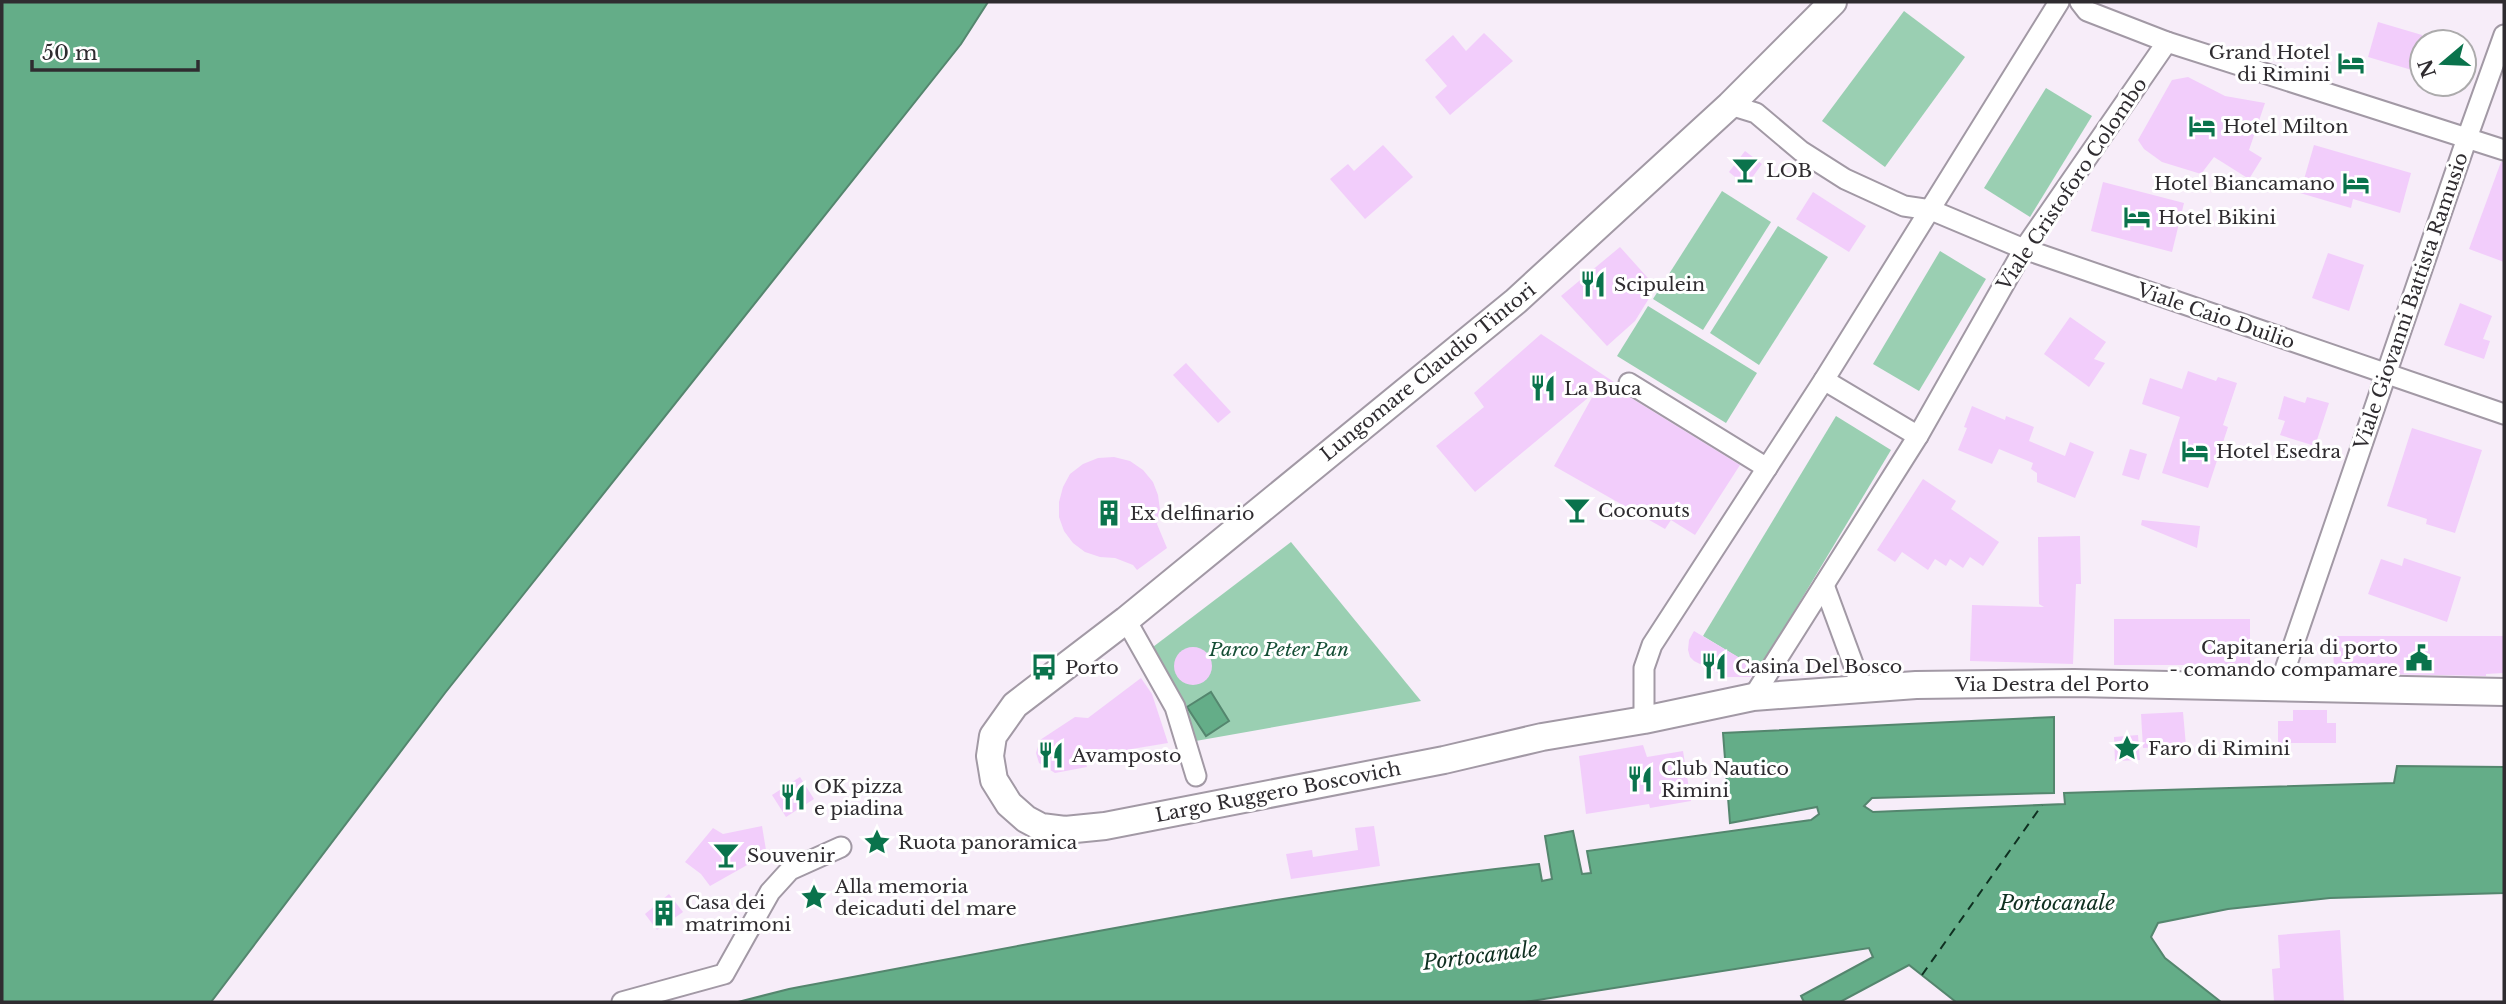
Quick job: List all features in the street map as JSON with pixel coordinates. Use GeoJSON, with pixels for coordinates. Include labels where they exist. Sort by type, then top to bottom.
{"type":"FeatureCollection","features":[{"type":"Feature","properties":{"kind":"street","name":"Lungomare Claudio Tintori"},"geometry":{"type":"LineString","coordinates":[[1003,719],[1024,697],[1126,621],[1516,301],[1730,105],[1833,2]]}},
{"type":"Feature","properties":{"kind":"street"},"geometry":{"type":"LineString","coordinates":[[1644,720],[1644,668],[1652,645],[1824,380],[2059,2]]}},
{"type":"Feature","properties":{"kind":"street"},"geometry":{"type":"LineString","coordinates":[[2080,2],[2087,11],[2167,42],[2504,150]]}},
{"type":"Feature","properties":{"kind":"street","name":"Viale Giovanni Battista Ramusio"},"geometry":{"type":"LineString","coordinates":[[2279,687],[2504,35]]}},
{"type":"Feature","properties":{"kind":"street","name":"Viale Cristoforo Colombo"},"geometry":{"type":"LineString","coordinates":[[1753,697],[1918,436],[2024,249],[2167,42]]}},
{"type":"Feature","properties":{"kind":"street","name":"Viale Caio Duilio"},"geometry":{"type":"LineString","coordinates":[[1730,105],[1756,113],[1801,151],[1845,179],[1904,206],[1931,209],[2024,249],[2504,414]]}},
{"type":"Feature","properties":{"kind":"street"},"geometry":{"type":"LineString","coordinates":[[1824,380],[1918,436]]}},
{"type":"Feature","properties":{"kind":"street"},"geometry":{"type":"LineString","coordinates":[[1629,383],[1767,468]]}},
{"type":"Feature","properties":{"kind":"street"},"geometry":{"type":"LineString","coordinates":[[1824,585],[1862,688]]}},
{"type":"Feature","properties":{"kind":"street"},"geometry":{"type":"LineString","coordinates":[[1126,621],[1175,707],[1196,776]]}},
{"type":"Feature","properties":{"kind":"street","name":"Via Destra del Porto"},"geometry":{"type":"LineString","coordinates":[[1644,720],[1753,697],[1862,688],[2074,683],[2504,692]]}},
{"type":"Feature","properties":{"kind":"street","name":"Largo Ruggero Boscovich"},"geometry":{"type":"LineString","coordinates":[[1003,719],[993,736],[990,756],[994,780],[1009,804],[1026,819],[1041,827],[1065,830],[1105,826],[1444,760],[1542,737],[1644,720]]}},
{"type":"Feature","properties":{"kind":"street"},"geometry":{"type":"LineString","coordinates":[[622,1002],[724,974],[770,892],[790,870],[841,847]]}},
{"type":"Feature","properties":{"kind":"green space"},"geometry":{"type":"Polygon","coordinates":[[[1904,11],[1965,57],[1885,167],[1822,121],[1904,11]]]}},
{"type":"Feature","properties":{"kind":"green space"},"geometry":{"type":"Polygon","coordinates":[[[2046,88],[2092,116],[2030,217],[1984,188],[2046,88]]]}},
{"type":"Feature","properties":{"kind":"green space"},"geometry":{"type":"Polygon","coordinates":[[[1722,191],[1771,222],[1703,330],[1653,299],[1722,191]]]}},
{"type":"Feature","properties":{"kind":"green space"},"geometry":{"type":"Polygon","coordinates":[[[1778,226],[1828,257],[1759,365],[1710,333],[1778,226]]]}},
{"type":"Feature","properties":{"kind":"green space"},"geometry":{"type":"Polygon","coordinates":[[[1940,251],[1986,279],[1919,391],[1873,364],[1940,251]]]}},
{"type":"Feature","properties":{"kind":"green space"},"geometry":{"type":"Polygon","coordinates":[[[1648,306],[1757,373],[1726,423],[1617,356],[1648,306]]]}},
{"type":"Feature","properties":{"kind":"green space"},"geometry":{"type":"Polygon","coordinates":[[[1836,416],[1891,450],[1759,670],[1703,636],[1836,416]]]}},
{"type":"Feature","properties":{"kind":"green space","name":"Parco Peter Pan"},"geometry":{"type":"Polygon","coordinates":[[[1291,542],[1421,701],[1190,742],[1149,650],[1291,542]]]}},
{"type":"Feature","properties":{"kind":"water"},"geometry":{"type":"Polygon","coordinates":[[[2,2],[988,2],[961,44],[445,693],[211,1002],[2,1002],[2,2]]]}},
{"type":"Feature","properties":{"kind":"water"},"geometry":{"type":"Polygon","coordinates":[[[1211,692],[1229,721],[1206,736],[1187,707],[1211,692]]]}},
{"type":"Feature","properties":{"kind":"water","name":"Portocanale"},"geometry":{"type":"Polygon","coordinates":[[[2054,717],[2054,793],[1872,798],[1864,806],[1873,812],[2065,804],[2064,793],[2394,783],[2397,766],[2504,767],[2504,893],[2330,898],[2228,909],[2158,923],[2151,937],[2165,958],[2221,1002],[1956,1002],[1909,965],[1840,1002],[1804,1002],[1801,996],[1873,957],[1869,948],[1525,1002],[738,1002],[789,989],[1069,936],[1351,888],[1539,864],[1542,881],[1552,879],[1545,836],[1573,831],[1582,874],[1591,873],[1587,851],[1811,820],[1819,814],[1817,807],[1730,823],[1723,733],[2054,717]]]}},
{"type":"Feature","properties":{"kind":"building"},"geometry":{"type":"Polygon","coordinates":[[[2378,22],[2408,31],[2408,69],[2368,57],[2378,22]]]}},
{"type":"Feature","properties":{"kind":"building"},"geometry":{"type":"Polygon","coordinates":[[[1484,33],[1513,61],[1450,115],[1435,97],[1447,86],[1425,60],[1453,35],[1466,51],[1484,33]]]}},
{"type":"Feature","properties":{"kind":"building","name":"Hotel Milton"},"geometry":{"type":"Polygon","coordinates":[[[2188,77],[2225,96],[2265,103],[2249,150],[2262,158],[2249,179],[2214,157],[2201,174],[2162,162],[2144,149],[2138,140],[2172,80],[2188,77]]]}},
{"type":"Feature","properties":{"kind":"building"},"geometry":{"type":"Polygon","coordinates":[[[1383,145],[1413,177],[1365,219],[1330,179],[1348,164],[1354,171],[1383,145]]]}},
{"type":"Feature","properties":{"kind":"building","name":"Hotel Biancamano"},"geometry":{"type":"Polygon","coordinates":[[[2314,145],[2411,173],[2400,213],[2353,199],[2351,208],[2300,193],[2314,145]]]}},
{"type":"Feature","properties":{"kind":"building"},"geometry":{"type":"Polygon","coordinates":[[[1745,151],[1762,164],[1746,186],[1729,172],[1745,151]]]}},
{"type":"Feature","properties":{"kind":"building"},"geometry":{"type":"Polygon","coordinates":[[[2501,162],[2504,162],[2504,262],[2469,249],[2501,162]]]}},
{"type":"Feature","properties":{"kind":"building","name":"Hotel Bikini"},"geometry":{"type":"Polygon","coordinates":[[[2103,182],[2184,203],[2172,252],[2091,231],[2103,182]]]}},
{"type":"Feature","properties":{"kind":"building"},"geometry":{"type":"Polygon","coordinates":[[[1813,192],[1866,226],[1849,252],[1796,219],[1813,192]]]}},
{"type":"Feature","properties":{"kind":"building"},"geometry":{"type":"Polygon","coordinates":[[[1620,247],[1656,287],[1635,321],[1607,346],[1561,296],[1620,247]]]}},
{"type":"Feature","properties":{"kind":"building"},"geometry":{"type":"Polygon","coordinates":[[[2328,253],[2364,265],[2349,311],[2312,298],[2328,253]]]}},
{"type":"Feature","properties":{"kind":"building"},"geometry":{"type":"Polygon","coordinates":[[[2460,303],[2492,316],[2483,339],[2490,341],[2484,359],[2444,345],[2460,303]]]}},
{"type":"Feature","properties":{"kind":"building"},"geometry":{"type":"Polygon","coordinates":[[[2070,317],[2106,342],[2094,359],[2105,363],[2089,387],[2044,354],[2070,317]]]}},
{"type":"Feature","properties":{"kind":"building"},"geometry":{"type":"Polygon","coordinates":[[[1541,334],[1617,384],[1623,393],[1740,465],[1695,535],[1671,520],[1665,529],[1554,466],[1595,392],[1475,492],[1436,446],[1484,407],[1474,393],[1541,334]]]}},
{"type":"Feature","properties":{"kind":"building"},"geometry":{"type":"Polygon","coordinates":[[[1186,363],[1231,412],[1218,423],[1173,375],[1186,363]]]}},
{"type":"Feature","properties":{"kind":"building","name":"Hotel Esedra"},"geometry":{"type":"Polygon","coordinates":[[[2188,371],[2216,381],[2218,377],[2237,383],[2223,425],[2228,427],[2208,488],[2162,473],[2180,417],[2142,404],[2150,378],[2182,389],[2188,371]]]}},
{"type":"Feature","properties":{"kind":"building"},"geometry":{"type":"Polygon","coordinates":[[[2284,396],[2305,403],[2307,397],[2329,403],[2315,446],[2280,435],[2285,421],[2278,419],[2284,396]]]}},
{"type":"Feature","properties":{"kind":"building"},"geometry":{"type":"Polygon","coordinates":[[[1972,406],[2005,420],[2006,416],[2034,427],[2029,441],[2065,456],[2070,442],[2094,452],[2075,498],[2037,482],[2037,473],[2031,469],[2033,463],[1999,449],[1992,464],[1958,450],[1972,406]]]}},
{"type":"Feature","properties":{"kind":"building"},"geometry":{"type":"Polygon","coordinates":[[[2412,428],[2482,450],[2455,533],[2426,524],[2427,519],[2387,506],[2412,428]]]}},
{"type":"Feature","properties":{"kind":"building"},"geometry":{"type":"Polygon","coordinates":[[[2130,449],[2147,454],[2139,480],[2122,475],[2130,449]]]}},
{"type":"Feature","properties":{"kind":"building","name":"Ex delfinario"},"geometry":{"type":"Polygon","coordinates":[[[1114,457],[1130,461],[1143,470],[1153,482],[1158,495],[1160,510],[1157,524],[1167,548],[1137,570],[1133,565],[1115,558],[1085,552],[1073,543],[1064,531],[1059,517],[1059,502],[1070,474],[1083,464],[1098,458],[1114,457]]]}},
{"type":"Feature","properties":{"kind":"building"},"geometry":{"type":"Polygon","coordinates":[[[1923,479],[1956,501],[1951,509],[1999,542],[1983,566],[1970,557],[1963,568],[1950,559],[1946,566],[1935,559],[1928,570],[1902,552],[1895,562],[1877,550],[1923,479]]]}},
{"type":"Feature","properties":{"kind":"building"},"geometry":{"type":"Polygon","coordinates":[[[2142,520],[2200,526],[2197,548],[2141,525],[2142,520]]]}},
{"type":"Feature","properties":{"kind":"building"},"geometry":{"type":"Polygon","coordinates":[[[2080,536],[2081,584],[2076,584],[2073,664],[1970,661],[1972,605],[2044,607],[2039,604],[2038,537],[2080,536]]]}},
{"type":"Feature","properties":{"kind":"building"},"geometry":{"type":"Polygon","coordinates":[[[2404,558],[2461,577],[2447,622],[2368,594],[2381,559],[2402,566],[2404,558]]]}},
{"type":"Feature","properties":{"kind":"building"},"geometry":{"type":"Polygon","coordinates":[[[2114,619],[2250,619],[2250,665],[2114,665],[2114,619]]]}},
{"type":"Feature","properties":{"kind":"building"},"geometry":{"type":"Polygon","coordinates":[[[1694,631],[1757,668],[1751,677],[1726,677],[1694,661],[1688,650],[1694,631]]]}},
{"type":"Feature","properties":{"kind":"building","name":"Capitaneria di porto - comando compamare"},"geometry":{"type":"Polygon","coordinates":[[[2333,636],[2504,636],[2504,673],[2486,676],[2334,673],[2333,636]]]}},
{"type":"Feature","properties":{"kind":"building"},"geometry":{"type":"Polygon","coordinates":[[[1193,647],[1206,653],[1212,666],[1206,679],[1193,685],[1180,679],[1174,666],[1180,653],[1193,647]]]}},
{"type":"Feature","properties":{"kind":"building"},"geometry":{"type":"Polygon","coordinates":[[[1141,678],[1152,694],[1168,743],[1084,757],[1087,767],[1055,773],[1039,763],[1036,753],[1040,740],[1075,717],[1088,718],[1141,678]]]}},
{"type":"Feature","properties":{"kind":"building"},"geometry":{"type":"Polygon","coordinates":[[[2293,710],[2327,710],[2327,723],[2336,723],[2336,743],[2278,743],[2278,721],[2293,721],[2293,710]]]}},
{"type":"Feature","properties":{"kind":"building"},"geometry":{"type":"Polygon","coordinates":[[[2183,712],[2186,746],[2143,748],[2141,714],[2183,712]]]}},
{"type":"Feature","properties":{"kind":"building"},"geometry":{"type":"Polygon","coordinates":[[[2138,735],[2140,760],[2115,761],[2114,737],[2138,735]]]}},
{"type":"Feature","properties":{"kind":"building"},"geometry":{"type":"Polygon","coordinates":[[[1643,745],[1647,757],[1683,751],[1691,801],[1650,808],[1649,804],[1586,814],[1579,756],[1643,745]]]}},
{"type":"Feature","properties":{"kind":"building","name":"OK pizza e piadina"},"geometry":{"type":"Polygon","coordinates":[[[800,777],[814,799],[786,817],[772,795],[800,777]]]}},
{"type":"Feature","properties":{"kind":"building","name":"Souvenir"},"geometry":{"type":"Polygon","coordinates":[[[762,826],[766,850],[756,860],[710,886],[701,874],[685,862],[713,828],[723,834],[762,826]]]}},
{"type":"Feature","properties":{"kind":"building"},"geometry":{"type":"Polygon","coordinates":[[[1374,826],[1380,866],[1291,879],[1286,854],[1312,850],[1313,857],[1358,850],[1355,828],[1374,826]]]}},
{"type":"Feature","properties":{"kind":"building","name":"Casa dei matrimoni"},"geometry":{"type":"Polygon","coordinates":[[[669,894],[683,912],[657,930],[645,914],[669,894]]]}},
{"type":"Feature","properties":{"kind":"building"},"geometry":{"type":"Polygon","coordinates":[[[2340,930],[2344,1002],[2274,1002],[2272,969],[2280,968],[2278,935],[2340,930]]]}},
{"type":"Feature","properties":{"kind":"ferry route"},"geometry":{"type":"LineString","coordinates":[[1922,975],[2042,805]]}},
{"type":"Feature","properties":{"kind":"place","name":"Grand Hotel di Rimini"},"geometry":{"type":"Point","coordinates":[2351,63]}},
{"type":"Feature","properties":{"kind":"place","name":"Hotel Milton"},"geometry":{"type":"Point","coordinates":[2202,126]}},
{"type":"Feature","properties":{"kind":"place","name":"LOB"},"geometry":{"type":"Point","coordinates":[1745,170]}},
{"type":"Feature","properties":{"kind":"place","name":"Hotel Biancamano"},"geometry":{"type":"Point","coordinates":[2356,183]}},
{"type":"Feature","properties":{"kind":"place","name":"Hotel Bikini"},"geometry":{"type":"Point","coordinates":[2137,217]}},
{"type":"Feature","properties":{"kind":"place","name":"Scipulein"},"geometry":{"type":"Point","coordinates":[1593,284]}},
{"type":"Feature","properties":{"kind":"place","name":"La Buca"},"geometry":{"type":"Point","coordinates":[1543,388]}},
{"type":"Feature","properties":{"kind":"place","name":"Hotel Esedra"},"geometry":{"type":"Point","coordinates":[2195,451]}},
{"type":"Feature","properties":{"kind":"place","name":"Coconuts"},"geometry":{"type":"Point","coordinates":[1577,510]}},
{"type":"Feature","properties":{"kind":"place","name":"Ex delfinario"},"geometry":{"type":"Point","coordinates":[1109,513]}},
{"type":"Feature","properties":{"kind":"place","name":"Capitaneria di porto - comando compamare"},"geometry":{"type":"Point","coordinates":[2419,658]}},
{"type":"Feature","properties":{"kind":"place","name":"Casina Del Bosco"},"geometry":{"type":"Point","coordinates":[1714,666]}},
{"type":"Feature","properties":{"kind":"place","name":"Porto"},"geometry":{"type":"Point","coordinates":[1044,667]}},
{"type":"Feature","properties":{"kind":"place","name":"Faro di Rimini"},"geometry":{"type":"Point","coordinates":[2127,748]}},
{"type":"Feature","properties":{"kind":"place","name":"Avamposto"},"geometry":{"type":"Point","coordinates":[1051,755]}},
{"type":"Feature","properties":{"kind":"place","name":"Club Nautico Rimini"},"geometry":{"type":"Point","coordinates":[1640,779]}},
{"type":"Feature","properties":{"kind":"place","name":"OK pizza e piadina"},"geometry":{"type":"Point","coordinates":[793,797]}},
{"type":"Feature","properties":{"kind":"place","name":"Ruota panoramica"},"geometry":{"type":"Point","coordinates":[877,842]}},
{"type":"Feature","properties":{"kind":"place","name":"Souvenir"},"geometry":{"type":"Point","coordinates":[726,855]}},
{"type":"Feature","properties":{"kind":"place","name":"Alla memoria deicaduti del mare"},"geometry":{"type":"Point","coordinates":[814,897]}},
{"type":"Feature","properties":{"kind":"place","name":"Casa dei matrimoni"},"geometry":{"type":"Point","coordinates":[664,913]}}]}
